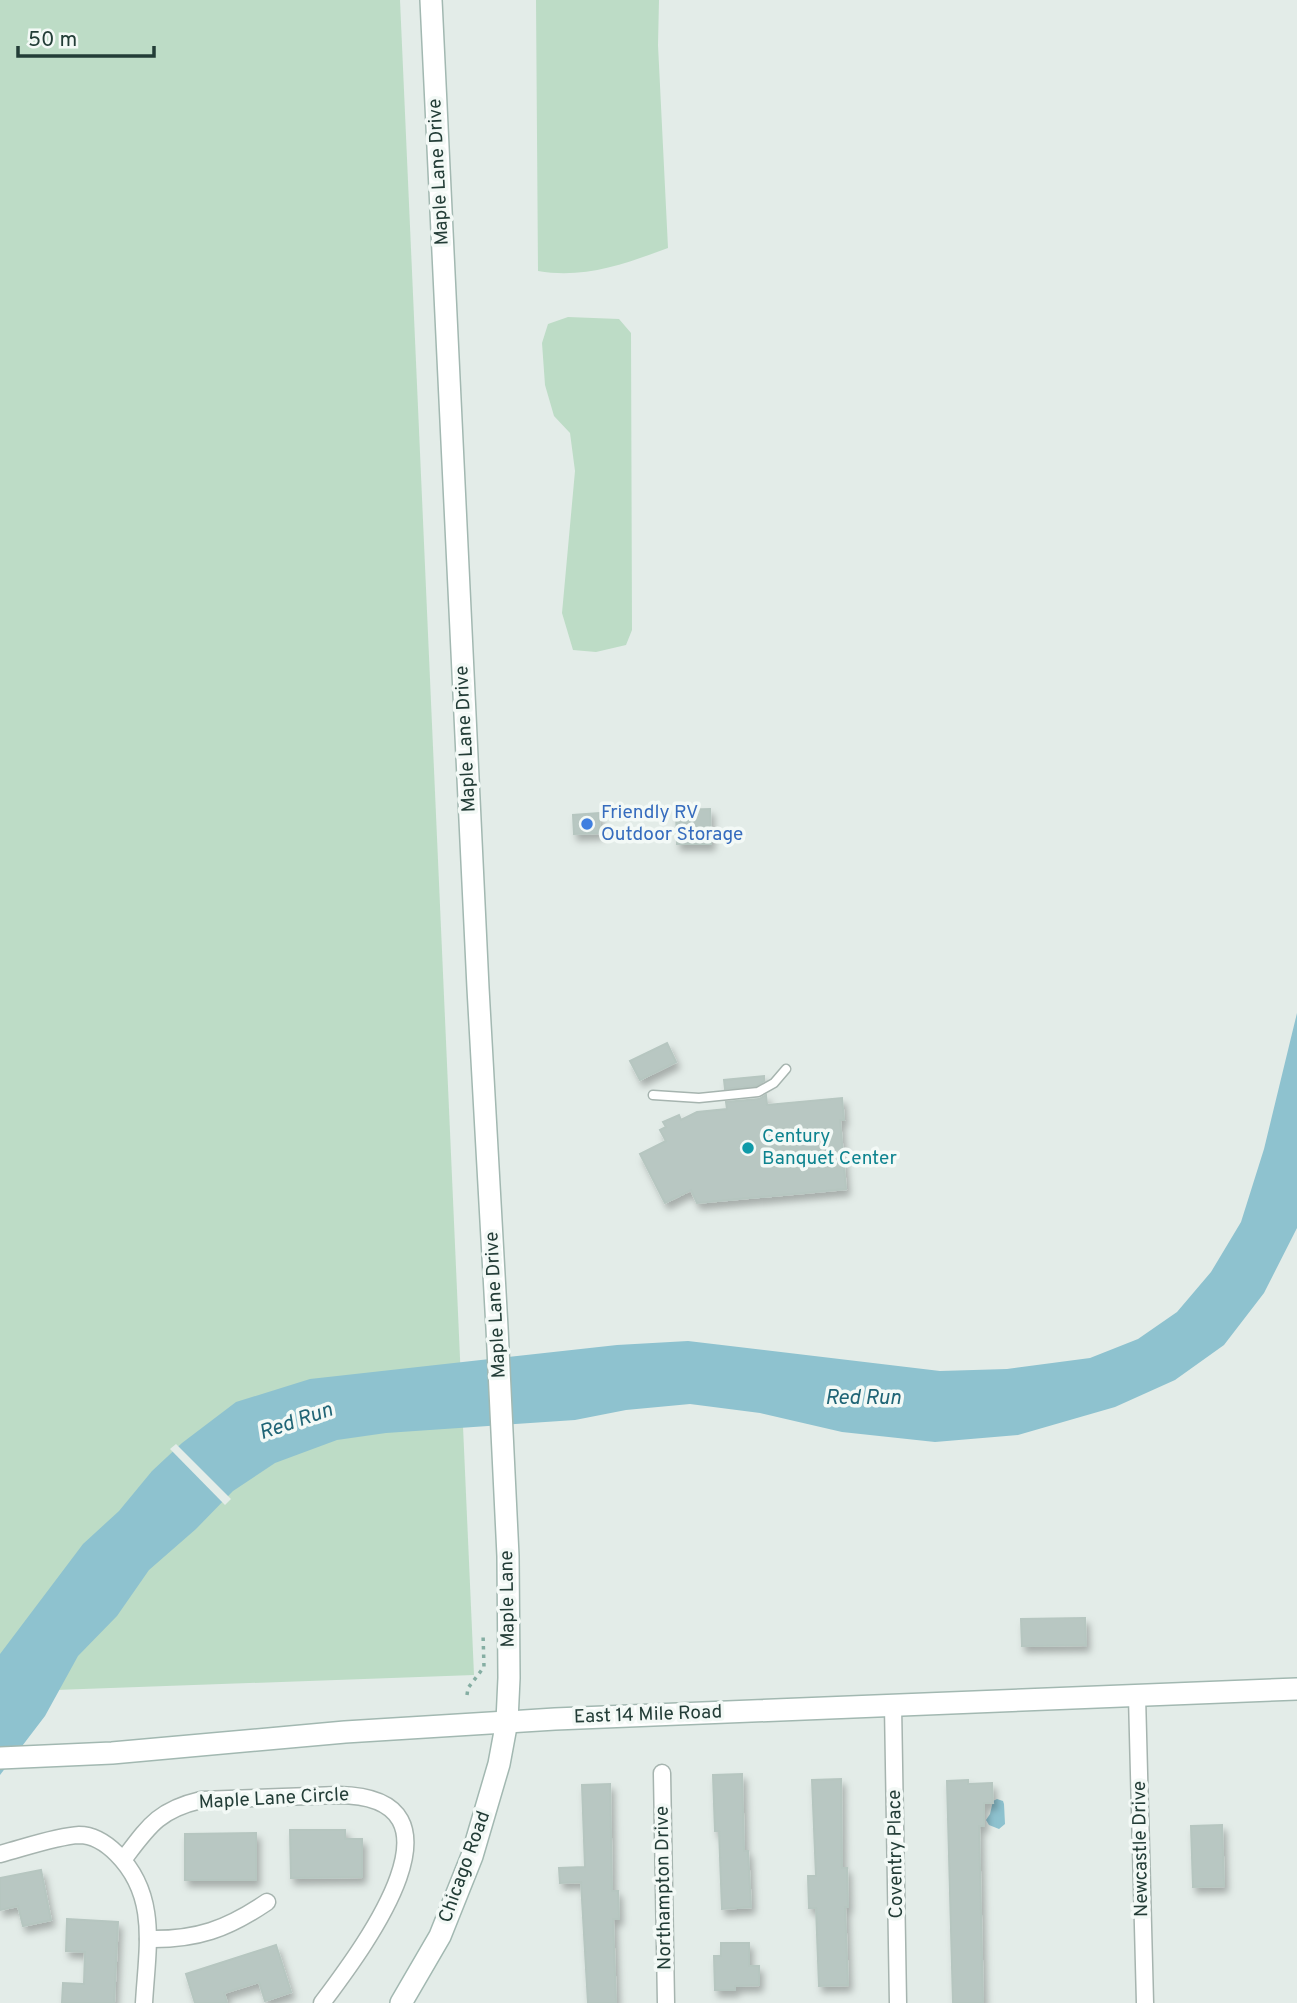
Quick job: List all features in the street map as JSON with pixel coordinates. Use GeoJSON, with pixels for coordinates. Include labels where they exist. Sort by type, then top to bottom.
{"type":"FeatureCollection","features":[{"type":"Feature","properties":{"kind":"street","name":"Maple Lane Drive"},"geometry":{"type":"LineString","coordinates":[[431,0],[504,1478]]}},
{"type":"Feature","properties":{"kind":"street","name":"Maple Lane"},"geometry":{"type":"LineString","coordinates":[[504,1478],[508,1583],[507,1721]]}},
{"type":"Feature","properties":{"kind":"street","name":"East 14 Mile Road"},"geometry":{"type":"LineString","coordinates":[[0,1758],[164,1749],[345,1732],[507,1721],[1297,1689]]}},
{"type":"Feature","properties":{"kind":"street","name":"Newcastle Drive"},"geometry":{"type":"LineString","coordinates":[[1137,1696],[1145,2003]]}},
{"type":"Feature","properties":{"kind":"street","name":"Coventry Place"},"geometry":{"type":"LineString","coordinates":[[893,1705],[898,2003]]}},
{"type":"Feature","properties":{"kind":"street","name":"Chicago Road"},"geometry":{"type":"LineString","coordinates":[[401,2003],[440,1937],[466,1874],[499,1764],[507,1721]]}},
{"type":"Feature","properties":{"kind":"street","name":"Northampton Drive"},"geometry":{"type":"LineString","coordinates":[[662,1773],[666,2003]]}},
{"type":"Feature","properties":{"kind":"street","name":"Maple Lane Circle"},"geometry":{"type":"LineString","coordinates":[[123,1860],[151,1824],[181,1804],[201,1800],[339,1795],[360,1795],[384,1802],[397,1817],[405,1833],[407,1848],[401,1872],[371,1931],[322,2003]]}},
{"type":"Feature","properties":{"kind":"street"},"geometry":{"type":"LineString","coordinates":[[0,1854],[81,1835],[97,1839],[123,1860],[137,1880],[148,1917],[144,2003]]}},
{"type":"Feature","properties":{"kind":"street"},"geometry":{"type":"LineString","coordinates":[[148,1939],[186,1938],[210,1933],[245,1917],[267,1902]]}},
{"type":"Feature","properties":{"kind":"lane"},"geometry":{"type":"LineString","coordinates":[[653,1095],[699,1098],[758,1092],[774,1083],[786,1069]]}},
{"type":"Feature","properties":{"kind":"path"},"geometry":{"type":"LineString","coordinates":[[467,1695],[468,1688],[480,1677],[484,1667],[484,1633]]}},
{"type":"Feature","properties":{"kind":"green space"},"geometry":{"type":"Polygon","coordinates":[[[0,0],[400,0],[474,1675],[0,1692],[0,0]]]}},
{"type":"Feature","properties":{"kind":"green space"},"geometry":{"type":"Polygon","coordinates":[[[536,0],[659,0],[658,45],[668,248],[620,264],[588,271],[538,271],[536,0]]]}},
{"type":"Feature","properties":{"kind":"green space"},"geometry":{"type":"Polygon","coordinates":[[[568,317],[619,319],[631,333],[632,630],[626,645],[596,652],[573,650],[562,613],[575,471],[570,433],[554,416],[545,385],[542,343],[548,324],[568,317]]]}},
{"type":"Feature","properties":{"kind":"water","name":"Red Run"},"geometry":{"type":"Polygon","coordinates":[[[1297,1013],[1297,1228],[1264,1293],[1224,1345],[1175,1380],[1115,1407],[1018,1435],[935,1442],[842,1432],[760,1413],[690,1404],[626,1410],[575,1420],[386,1433],[337,1440],[275,1463],[233,1491],[196,1529],[149,1570],[117,1616],[78,1656],[45,1716],[0,1775],[0,1654],[83,1544],[119,1511],[152,1471],[182,1443],[236,1402],[310,1379],[617,1345],[688,1341],[940,1371],[1007,1369],[1090,1358],[1138,1339],[1177,1312],[1211,1272],[1241,1222],[1264,1149],[1297,1013]]]}},
{"type":"Feature","properties":{"kind":"water"},"geometry":{"type":"Polygon","coordinates":[[[997,1799],[1004,1804],[1005,1824],[999,1829],[989,1825],[986,1820],[993,1801],[997,1799]]]}},
{"type":"Feature","properties":{"kind":"pier"},"geometry":{"type":"Polygon","coordinates":[[[176,1444],[231,1499],[225,1505],[170,1449],[176,1444]]]}},
{"type":"Feature","properties":{"kind":"building"},"geometry":{"type":"Polygon","coordinates":[[[710,809],[711,844],[677,844],[676,810],[710,809]]]}},
{"type":"Feature","properties":{"kind":"building","name":"Friendly RV Outdoor Storage"},"geometry":{"type":"Polygon","coordinates":[[[599,813],[600,833],[574,834],[573,815],[599,813]]]}},
{"type":"Feature","properties":{"kind":"building"},"geometry":{"type":"Polygon","coordinates":[[[667,1043],[676,1062],[640,1080],[630,1061],[667,1043]]]}},
{"type":"Feature","properties":{"kind":"building"},"geometry":{"type":"Polygon","coordinates":[[[764,1076],[764,1081],[756,1086],[725,1089],[724,1080],[764,1076]]]}},
{"type":"Feature","properties":{"kind":"building","name":"Century Banquet Center"},"geometry":{"type":"Polygon","coordinates":[[[766,1095],[767,1105],[842,1098],[844,1120],[840,1120],[846,1189],[697,1203],[691,1190],[665,1203],[640,1154],[666,1141],[660,1130],[666,1127],[663,1122],[679,1115],[681,1120],[697,1112],[727,1109],[726,1102],[759,1099],[766,1095]]]}},
{"type":"Feature","properties":{"kind":"building"},"geometry":{"type":"Polygon","coordinates":[[[1085,1618],[1086,1645],[1022,1646],[1021,1619],[1085,1618]]]}},
{"type":"Feature","properties":{"kind":"building"},"geometry":{"type":"Polygon","coordinates":[[[742,1774],[744,1851],[748,1851],[751,1907],[722,1909],[719,1831],[715,1831],[713,1775],[742,1774]]]}},
{"type":"Feature","properties":{"kind":"building"},"geometry":{"type":"Polygon","coordinates":[[[841,1779],[842,1868],[847,1868],[848,1907],[845,1907],[848,1985],[819,1986],[816,1908],[809,1908],[808,1876],[816,1876],[812,1780],[841,1779]]]}},
{"type":"Feature","properties":{"kind":"building"},"geometry":{"type":"Polygon","coordinates":[[[968,1780],[968,1784],[992,1783],[993,1803],[984,1803],[984,1826],[979,1826],[983,2003],[953,2003],[947,1781],[968,1780]]]}},
{"type":"Feature","properties":{"kind":"building"},"geometry":{"type":"Polygon","coordinates":[[[610,1784],[612,1891],[618,1891],[619,1919],[613,1919],[616,2003],[588,2003],[581,1882],[560,1883],[559,1868],[585,1867],[582,1785],[610,1784]]]}},
{"type":"Feature","properties":{"kind":"building"},"geometry":{"type":"Polygon","coordinates":[[[1222,1825],[1224,1886],[1193,1887],[1191,1826],[1222,1825]]]}},
{"type":"Feature","properties":{"kind":"building"},"geometry":{"type":"Polygon","coordinates":[[[290,1830],[345,1830],[345,1839],[362,1839],[362,1877],[291,1878],[290,1830]]]}},
{"type":"Feature","properties":{"kind":"building"},"geometry":{"type":"Polygon","coordinates":[[[256,1833],[256,1880],[185,1880],[185,1834],[256,1833]]]}},
{"type":"Feature","properties":{"kind":"building"},"geometry":{"type":"Polygon","coordinates":[[[41,1870],[51,1920],[23,1926],[18,1906],[0,1910],[0,1878],[41,1870]]]}},
{"type":"Feature","properties":{"kind":"building"},"geometry":{"type":"Polygon","coordinates":[[[67,1919],[118,1922],[114,2003],[62,2003],[63,1983],[84,1984],[85,1952],[66,1951],[67,1919]]]}},
{"type":"Feature","properties":{"kind":"building"},"geometry":{"type":"Polygon","coordinates":[[[721,1943],[749,1943],[749,1966],[759,1966],[759,1985],[735,1986],[735,1990],[715,1990],[714,1956],[721,1956],[721,1943]]]}},
{"type":"Feature","properties":{"kind":"building"},"geometry":{"type":"Polygon","coordinates":[[[276,1945],[291,1992],[265,2001],[259,1982],[224,1993],[227,2003],[195,2003],[186,1974],[276,1945]]]}},
{"type":"Feature","properties":{"kind":"place","name":"Friendly RV Outdoor Storage"},"geometry":{"type":"Point","coordinates":[587,824]}},
{"type":"Feature","properties":{"kind":"place","name":"Century Banquet Center"},"geometry":{"type":"Point","coordinates":[748,1148]}}]}
